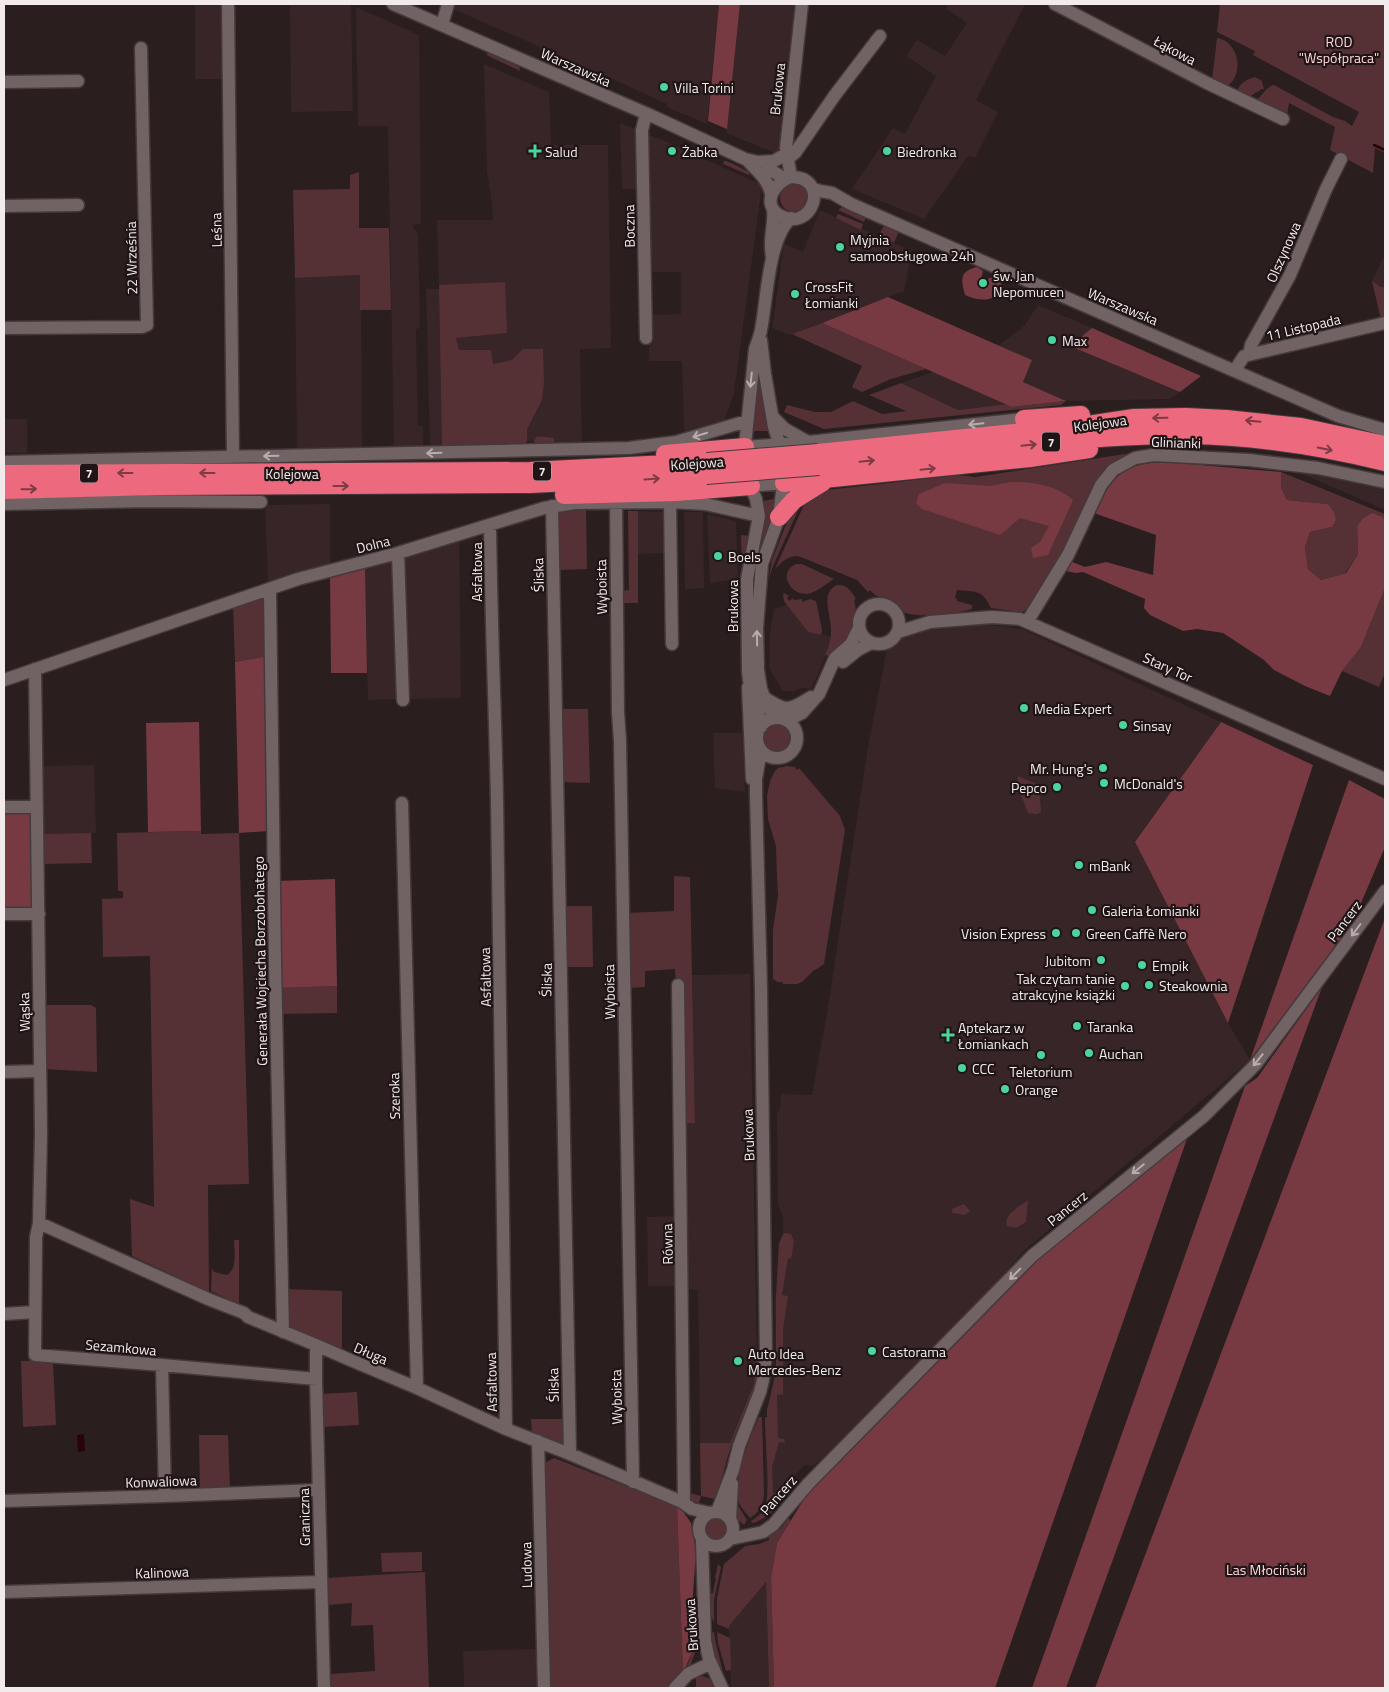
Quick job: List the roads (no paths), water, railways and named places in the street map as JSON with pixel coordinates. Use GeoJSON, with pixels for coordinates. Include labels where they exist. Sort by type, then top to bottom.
{"type":"FeatureCollection","features":[{"type":"Feature","properties":{"kind":"highway"},"geometry":{"type":"LineString","coordinates":[[1024,419],[1081,415],[1134,418]]}},
{"type":"Feature","properties":{"kind":"highway","name":"Kolejowa"},"geometry":{"type":"LineString","coordinates":[[818,460],[1134,418],[1186,417],[1270,423],[1338,434],[1385,445]]}},
{"type":"Feature","properties":{"kind":"highway","name":"Kolejowa"},"geometry":{"type":"LineString","coordinates":[[4,490],[176,486],[530,484],[1110,437],[1187,435],[1241,437],[1284,442],[1385,462]]}},
{"type":"Feature","properties":{"kind":"highway"},"geometry":{"type":"LineString","coordinates":[[378,472],[412,466],[468,461],[653,455],[745,447]]}},
{"type":"Feature","properties":{"kind":"highway"},"geometry":{"type":"LineString","coordinates":[[784,483],[818,460]]}},
{"type":"Feature","properties":{"kind":"highway"},"geometry":{"type":"LineString","coordinates":[[779,518],[794,500],[804,492],[818,460]]}},
{"type":"Feature","properties":{"kind":"highway","name":"Kolejowa"},"geometry":{"type":"LineString","coordinates":[[4,474],[707,469]]}},
{"type":"Feature","properties":{"kind":"highway"},"geometry":{"type":"LineString","coordinates":[[390,486],[419,492],[474,496],[557,496],[676,492],[751,486]]}},
{"type":"Feature","properties":{"kind":"street","name":"Leśna"},"geometry":{"type":"LineString","coordinates":[[228,4],[234,457]]}},
{"type":"Feature","properties":{"kind":"street","name":"Warszawska"},"geometry":{"type":"LineString","coordinates":[[393,4],[788,178]]}},
{"type":"Feature","properties":{"kind":"street"},"geometry":{"type":"LineString","coordinates":[[442,25],[448,4]]}},
{"type":"Feature","properties":{"kind":"street","name":"Brukowa"},"geometry":{"type":"LineString","coordinates":[[788,178],[787,156],[802,4]]}},
{"type":"Feature","properties":{"kind":"street","name":"Łąkowa"},"geometry":{"type":"LineString","coordinates":[[1055,4],[1207,83],[1283,119]]}},
{"type":"Feature","properties":{"kind":"street"},"geometry":{"type":"LineString","coordinates":[[752,161],[774,161],[795,153],[835,95],[880,36]]}},
{"type":"Feature","properties":{"kind":"street","name":"22 Września"},"geometry":{"type":"LineString","coordinates":[[4,328],[142,327],[147,324],[141,48]]}},
{"type":"Feature","properties":{"kind":"street"},"geometry":{"type":"LineString","coordinates":[[4,82],[78,81]]}},
{"type":"Feature","properties":{"kind":"street","name":"Boczna"},"geometry":{"type":"LineString","coordinates":[[646,114],[642,130],[646,338]]}},
{"type":"Feature","properties":{"kind":"street","name":"Olszynowa"},"geometry":{"type":"LineString","coordinates":[[1249,355],[1251,345],[1290,275],[1326,189],[1342,159]]}},
{"type":"Feature","properties":{"kind":"street","name":"Warszawska"},"geometry":{"type":"LineString","coordinates":[[752,161],[769,184],[771,194]]}},
{"type":"Feature","properties":{"kind":"street"},"geometry":{"type":"LineString","coordinates":[[772,258],[770,247],[774,220],[771,194],[776,187],[788,178],[804,180],[812,188],[814,194],[813,205],[805,215],[791,218],[779,214],[773,209]]}},
{"type":"Feature","properties":{"kind":"street","name":"Warszawska"},"geometry":{"type":"LineString","coordinates":[[812,188],[832,193],[851,204],[1338,416],[1385,430]]}},
{"type":"Feature","properties":{"kind":"street","name":"Warszawska"},"geometry":{"type":"LineString","coordinates":[[813,205],[825,200],[851,204]]}},
{"type":"Feature","properties":{"kind":"street"},"geometry":{"type":"LineString","coordinates":[[4,206],[78,205]]}},
{"type":"Feature","properties":{"kind":"street"},"geometry":{"type":"LineString","coordinates":[[780,445],[764,370],[761,332],[772,258],[782,229],[791,218]]}},
{"type":"Feature","properties":{"kind":"street","name":"11 Listopada"},"geometry":{"type":"LineString","coordinates":[[1249,355],[1385,323]]}},
{"type":"Feature","properties":{"kind":"street"},"geometry":{"type":"LineString","coordinates":[[761,332],[754,349],[745,447],[780,445],[818,460],[1024,419]]}},
{"type":"Feature","properties":{"kind":"street"},"geometry":{"type":"LineString","coordinates":[[1235,370],[1244,356],[1249,355]]}},
{"type":"Feature","properties":{"kind":"street"},"geometry":{"type":"LineString","coordinates":[[774,418],[818,460]]}},
{"type":"Feature","properties":{"kind":"street","name":"Kolejowa"},"geometry":{"type":"LineString","coordinates":[[4,462],[645,447],[676,442],[747,421]]}},
{"type":"Feature","properties":{"kind":"street","name":"Brukowa"},"geometry":{"type":"LineString","coordinates":[[780,445],[784,468],[784,483],[779,518],[762,564],[757,628],[758,670],[761,688],[768,707],[781,720]]}},
{"type":"Feature","properties":{"kind":"street","name":"Brukowa"},"geometry":{"type":"LineString","coordinates":[[745,447],[744,468],[756,499],[759,516],[747,579],[749,680],[761,727]]}},
{"type":"Feature","properties":{"kind":"street","name":"Glinianki"},"geometry":{"type":"LineString","coordinates":[[1027,622],[1068,555],[1101,485],[1113,470],[1135,458],[1154,455],[1249,460],[1318,468],[1385,482]]}},
{"type":"Feature","properties":{"kind":"street"},"geometry":{"type":"LineString","coordinates":[[751,486],[784,483]]}},
{"type":"Feature","properties":{"kind":"street"},"geometry":{"type":"LineString","coordinates":[[4,504],[147,501],[261,502]]}},
{"type":"Feature","properties":{"kind":"street","name":"Wyboista"},"geometry":{"type":"LineString","coordinates":[[616,502],[618,712],[633,1482]]}},
{"type":"Feature","properties":{"kind":"street"},"geometry":{"type":"LineString","coordinates":[[670,502],[672,644]]}},
{"type":"Feature","properties":{"kind":"street","name":"Dolna"},"geometry":{"type":"LineString","coordinates":[[4,680],[331,569],[398,553],[552,506],[575,503],[670,502],[705,504],[743,514],[759,516]]}},
{"type":"Feature","properties":{"kind":"street","name":"Śliska"},"geometry":{"type":"LineString","coordinates":[[552,506],[570,1454]]}},
{"type":"Feature","properties":{"kind":"street","name":"Asfaltowa"},"geometry":{"type":"LineString","coordinates":[[490,525],[498,800],[506,1429]]}},
{"type":"Feature","properties":{"kind":"street"},"geometry":{"type":"LineString","coordinates":[[398,553],[403,700]]}},
{"type":"Feature","properties":{"kind":"street","name":"Generała Wojciecha Borzobohatego"},"geometry":{"type":"LineString","coordinates":[[270,590],[275,972],[283,1332]]}},
{"type":"Feature","properties":{"kind":"street"},"geometry":{"type":"LineString","coordinates":[[821,691],[802,713],[781,720],[769,720],[761,727],[757,737],[761,750],[774,758],[783,757],[792,750],[796,744],[797,735],[817,705],[835,658],[851,644],[859,628],[863,613],[874,605],[889,606],[897,615],[900,625],[898,632],[892,640],[879,644],[871,643],[862,635],[859,628]]}},
{"type":"Feature","properties":{"kind":"street","name":"Stary Tor"},"geometry":{"type":"LineString","coordinates":[[897,615],[930,622]]}},
{"type":"Feature","properties":{"kind":"street","name":"Stary Tor"},"geometry":{"type":"LineString","coordinates":[[898,632],[930,622],[992,617],[1014,618],[1027,622],[1385,779]]}},
{"type":"Feature","properties":{"kind":"street"},"geometry":{"type":"LineString","coordinates":[[827,678],[852,653],[871,643]]}},
{"type":"Feature","properties":{"kind":"street","name":"Wąska"},"geometry":{"type":"LineString","coordinates":[[35,670],[40,1072],[39,1223],[36,1237],[35,1354]]}},
{"type":"Feature","properties":{"kind":"street"},"geometry":{"type":"LineString","coordinates":[[749,680],[750,765],[756,794]]}},
{"type":"Feature","properties":{"kind":"street"},"geometry":{"type":"LineString","coordinates":[[765,698],[779,708],[786,709],[796,706],[821,691]]}},
{"type":"Feature","properties":{"kind":"street"},"geometry":{"type":"LineString","coordinates":[[781,720],[792,726],[797,735]]}},
{"type":"Feature","properties":{"kind":"street","name":"Brukowa"},"geometry":{"type":"LineString","coordinates":[[713,1512],[733,1470],[739,1446],[763,1380],[766,1354],[761,981],[756,794],[756,779],[761,750]]}},
{"type":"Feature","properties":{"kind":"street","name":"Brukowa"},"geometry":{"type":"LineString","coordinates":[[756,794],[765,770],[774,758]]}},
{"type":"Feature","properties":{"kind":"street","name":"Szeroka"},"geometry":{"type":"LineString","coordinates":[[402,803],[417,1388]]}},
{"type":"Feature","properties":{"kind":"street"},"geometry":{"type":"LineString","coordinates":[[4,807],[37,807]]}},
{"type":"Feature","properties":{"kind":"street","name":"Pancerz"},"geometry":{"type":"LineString","coordinates":[[730,1539],[763,1532],[773,1525],[808,1484],[1032,1256],[1204,1116],[1256,1064],[1385,891]]}},
{"type":"Feature","properties":{"kind":"street"},"geometry":{"type":"LineString","coordinates":[[4,914],[39,914]]}},
{"type":"Feature","properties":{"kind":"street","name":"Równa"},"geometry":{"type":"LineString","coordinates":[[678,985],[685,1500],[688,1506]]}},
{"type":"Feature","properties":{"kind":"street"},"geometry":{"type":"LineString","coordinates":[[4,1072],[40,1072]]}},
{"type":"Feature","properties":{"kind":"street","name":"Długa"},"geometry":{"type":"LineString","coordinates":[[39,1223],[208,1299],[244,1313],[248,1317],[417,1388],[506,1429],[570,1454],[688,1506],[713,1512]]}},
{"type":"Feature","properties":{"kind":"street"},"geometry":{"type":"LineString","coordinates":[[4,1314],[35,1312]]}},
{"type":"Feature","properties":{"kind":"street","name":"Graniczna"},"geometry":{"type":"LineString","coordinates":[[316,1345],[324,1688]]}},
{"type":"Feature","properties":{"kind":"street","name":"Sezamkowa"},"geometry":{"type":"LineString","coordinates":[[35,1354],[162,1365],[165,1496]]}},
{"type":"Feature","properties":{"kind":"street"},"geometry":{"type":"LineString","coordinates":[[162,1365],[316,1379]]}},
{"type":"Feature","properties":{"kind":"street","name":"Ludowa"},"geometry":{"type":"LineString","coordinates":[[538,1442],[544,1688]]}},
{"type":"Feature","properties":{"kind":"street","name":"Brukowa"},"geometry":{"type":"LineString","coordinates":[[731,1522],[733,1470]]}},
{"type":"Feature","properties":{"kind":"street","name":"Konwaliowa"},"geometry":{"type":"LineString","coordinates":[[4,1501],[318,1490]]}},
{"type":"Feature","properties":{"kind":"street"},"geometry":{"type":"LineString","coordinates":[[688,1506],[699,1523],[699,1533],[702,1540],[708,1545],[723,1545],[730,1539],[733,1533],[731,1522]]}},
{"type":"Feature","properties":{"kind":"street"},"geometry":{"type":"LineString","coordinates":[[699,1523],[703,1517],[713,1512],[724,1514],[741,1530],[753,1534]]}},
{"type":"Feature","properties":{"kind":"street","name":"Brukowa"},"geometry":{"type":"LineString","coordinates":[[702,1540],[704,1637],[706,1650],[722,1688]]}},
{"type":"Feature","properties":{"kind":"street","name":"Brukowa"},"geometry":{"type":"LineString","coordinates":[[704,1584],[710,1561],[717,1546]]}},
{"type":"Feature","properties":{"kind":"street","name":"Kalinowa"},"geometry":{"type":"LineString","coordinates":[[4,1592],[321,1582]]}},
{"type":"Feature","properties":{"kind":"street","name":"Brukowa"},"geometry":{"type":"LineString","coordinates":[[675,1688],[688,1674],[711,1663]]}},
{"type":"Feature","properties":{"kind":"waterway"},"geometry":{"type":"LineString","coordinates":[[1374,145],[1385,150]]}},
{"type":"Feature","properties":{"kind":"place","name":"Villa Torini"},"geometry":{"type":"Point","coordinates":[664,87]}},
{"type":"Feature","properties":{"kind":"place","name":"Salud"},"geometry":{"type":"Point","coordinates":[535,151]}},
{"type":"Feature","properties":{"kind":"place","name":"Żabka"},"geometry":{"type":"Point","coordinates":[672,151]}},
{"type":"Feature","properties":{"kind":"place","name":"Biedronka"},"geometry":{"type":"Point","coordinates":[887,151]}},
{"type":"Feature","properties":{"kind":"place","name":"Myjnia samoobsługowa 24h"},"geometry":{"type":"Point","coordinates":[840,247]}},
{"type":"Feature","properties":{"kind":"place","name":"św. Jan Nepomucen"},"geometry":{"type":"Point","coordinates":[983,283]}},
{"type":"Feature","properties":{"kind":"place","name":"CrossFit Łomianki"},"geometry":{"type":"Point","coordinates":[795,294]}},
{"type":"Feature","properties":{"kind":"place","name":"Max"},"geometry":{"type":"Point","coordinates":[1052,340]}},
{"type":"Feature","properties":{"kind":"place","name":"Boels"},"geometry":{"type":"Point","coordinates":[718,556]}},
{"type":"Feature","properties":{"kind":"place","name":"Media Expert"},"geometry":{"type":"Point","coordinates":[1024,708]}},
{"type":"Feature","properties":{"kind":"place","name":"Sinsay"},"geometry":{"type":"Point","coordinates":[1123,725]}},
{"type":"Feature","properties":{"kind":"place","name":"Mr. Hung's"},"geometry":{"type":"Point","coordinates":[1103,768]}},
{"type":"Feature","properties":{"kind":"place","name":"McDonald's"},"geometry":{"type":"Point","coordinates":[1104,783]}},
{"type":"Feature","properties":{"kind":"place","name":"Pepco"},"geometry":{"type":"Point","coordinates":[1057,787]}},
{"type":"Feature","properties":{"kind":"place","name":"mBank"},"geometry":{"type":"Point","coordinates":[1079,865]}},
{"type":"Feature","properties":{"kind":"place","name":"Galeria Łomianki"},"geometry":{"type":"Point","coordinates":[1092,910]}},
{"type":"Feature","properties":{"kind":"place","name":"Vision Express"},"geometry":{"type":"Point","coordinates":[1056,933]}},
{"type":"Feature","properties":{"kind":"place","name":"Green Caffè Nero"},"geometry":{"type":"Point","coordinates":[1076,933]}},
{"type":"Feature","properties":{"kind":"place","name":"Jubitom"},"geometry":{"type":"Point","coordinates":[1101,960]}},
{"type":"Feature","properties":{"kind":"place","name":"Empik"},"geometry":{"type":"Point","coordinates":[1142,965]}},
{"type":"Feature","properties":{"kind":"place","name":"Steakownia"},"geometry":{"type":"Point","coordinates":[1149,985]}},
{"type":"Feature","properties":{"kind":"place","name":"Tak czytam tanie atrakcyjne książki"},"geometry":{"type":"Point","coordinates":[1125,986]}},
{"type":"Feature","properties":{"kind":"place","name":"Taranka"},"geometry":{"type":"Point","coordinates":[1077,1026]}},
{"type":"Feature","properties":{"kind":"place","name":"Aptekarz w Łomiankach"},"geometry":{"type":"Point","coordinates":[948,1035]}},
{"type":"Feature","properties":{"kind":"place","name":"Auchan"},"geometry":{"type":"Point","coordinates":[1089,1053]}},
{"type":"Feature","properties":{"kind":"place","name":"Teletorium"},"geometry":{"type":"Point","coordinates":[1041,1055]}},
{"type":"Feature","properties":{"kind":"place","name":"CCC"},"geometry":{"type":"Point","coordinates":[962,1068]}},
{"type":"Feature","properties":{"kind":"place","name":"Orange"},"geometry":{"type":"Point","coordinates":[1005,1089]}},
{"type":"Feature","properties":{"kind":"place","name":"Castorama"},"geometry":{"type":"Point","coordinates":[872,1351]}},
{"type":"Feature","properties":{"kind":"place","name":"Auto Idea Mercedes-Benz"},"geometry":{"type":"Point","coordinates":[738,1361]}},
{"type":"Feature","properties":{"kind":"park label","name":"ROD \"Współpraca\""},"geometry":{"type":"Point","coordinates":[1339,49]}},
{"type":"Feature","properties":{"kind":"park label","name":"Las Młociński"},"geometry":{"type":"Point","coordinates":[1266,1569]}}]}
